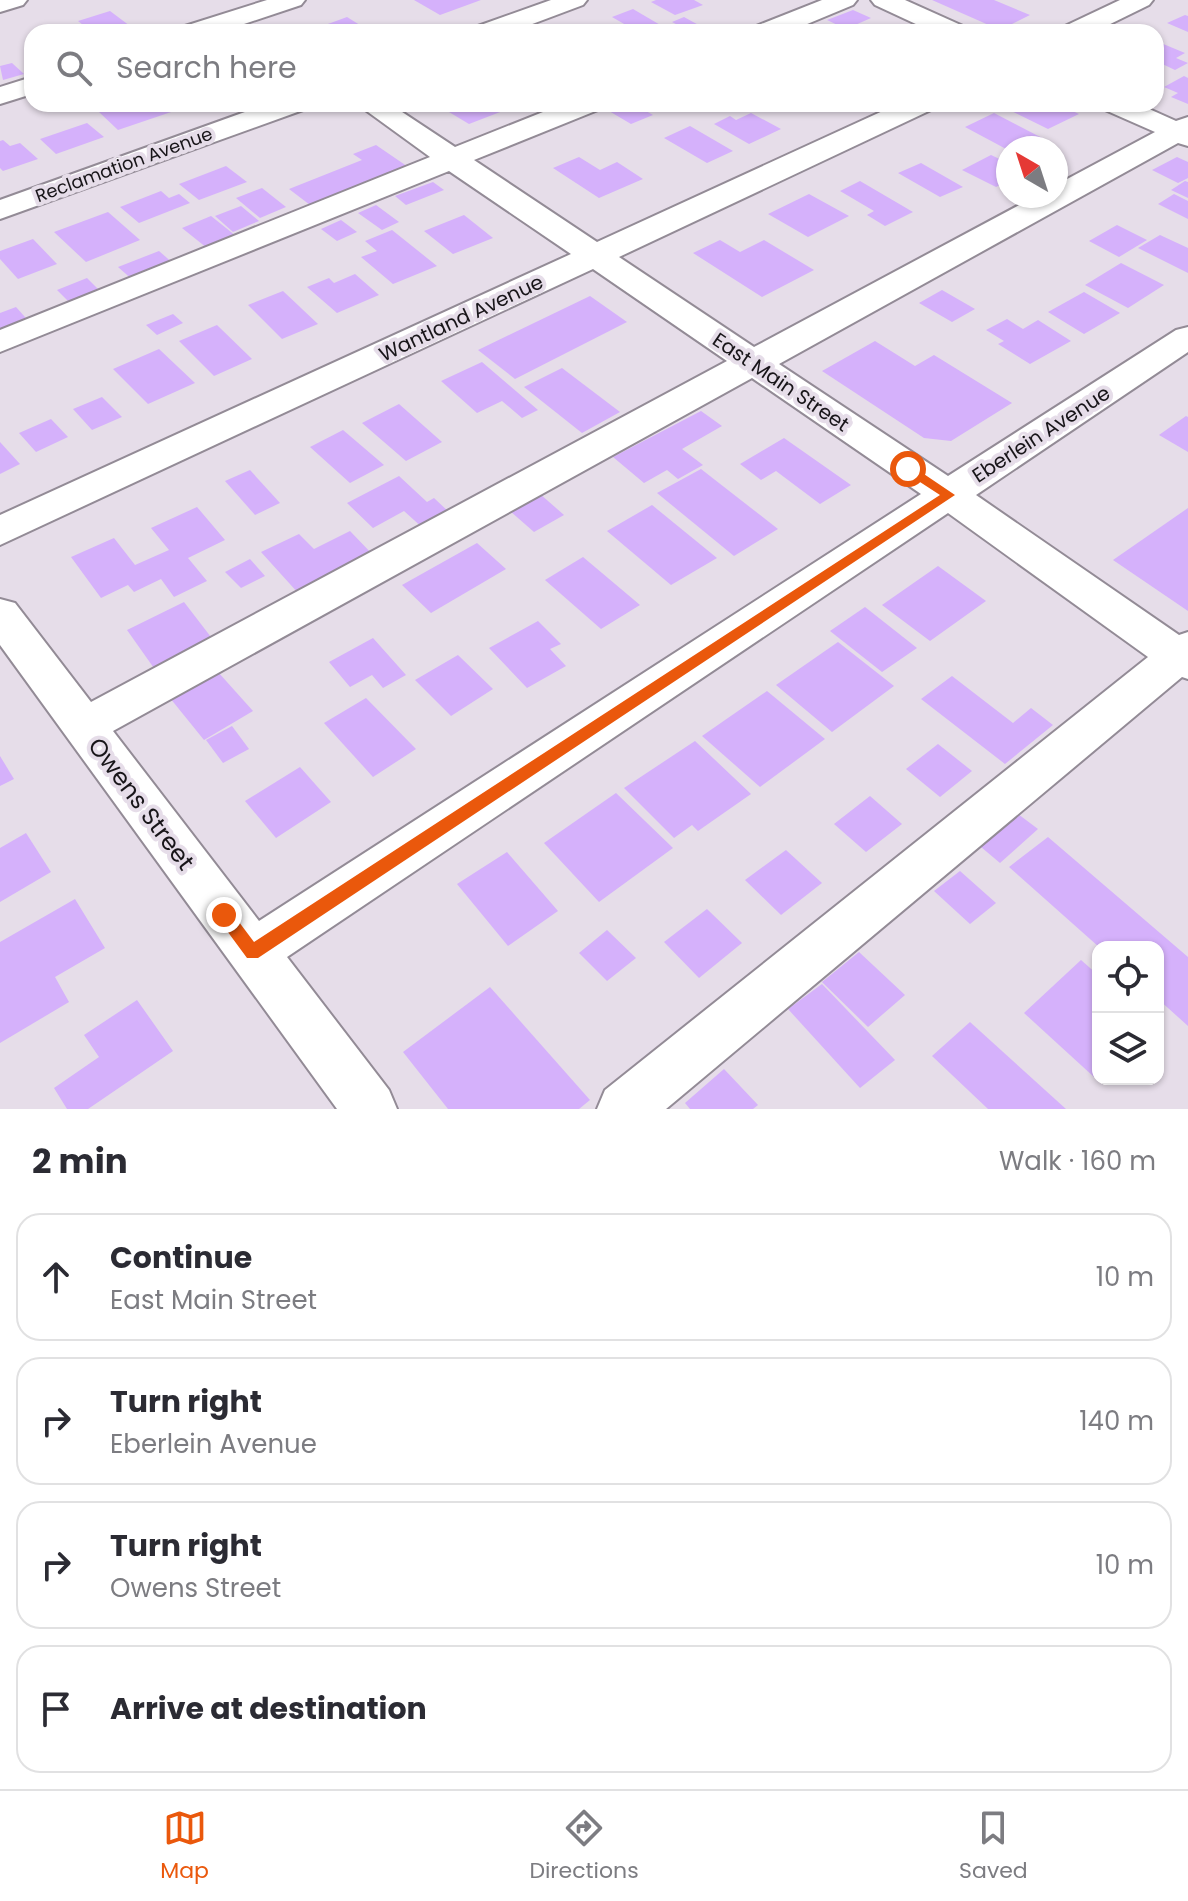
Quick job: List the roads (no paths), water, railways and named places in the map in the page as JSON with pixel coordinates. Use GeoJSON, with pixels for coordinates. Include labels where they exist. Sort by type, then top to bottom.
{"type":"FeatureCollection","features":[{"type":"Feature","properties":{"kind":"street"},"geometry":{"type":"LineString","coordinates":[[0,4],[14,0]]}},
{"type":"Feature","properties":{"kind":"street"},"geometry":{"type":"LineString","coordinates":[[218,0],[253,24]]}},
{"type":"Feature","properties":{"kind":"street"},"geometry":{"type":"LineString","coordinates":[[220,24],[292,0]]}},
{"type":"Feature","properties":{"kind":"street"},"geometry":{"type":"LineString","coordinates":[[509,24],[574,0]]}},
{"type":"Feature","properties":{"kind":"street"},"geometry":{"type":"LineString","coordinates":[[785,24],[844,0]]}},
{"type":"Feature","properties":{"kind":"street"},"geometry":{"type":"LineString","coordinates":[[884,0],[936,24]]}},
{"type":"Feature","properties":{"kind":"street"},"geometry":{"type":"LineString","coordinates":[[1090,24],[1140,0]]}},
{"type":"Feature","properties":{"kind":"street"},"geometry":{"type":"LineString","coordinates":[[0,96],[24,88]]}},
{"type":"Feature","properties":{"kind":"street","name":"Reclamation Avenue"},"geometry":{"type":"LineString","coordinates":[[0,210],[271,112]]}},
{"type":"Feature","properties":{"kind":"street","name":"East Main Street"},"geometry":{"type":"LineString","coordinates":[[383,112],[1185,656]]}},
{"type":"Feature","properties":{"kind":"street"},"geometry":{"type":"LineString","coordinates":[[0,342],[568,112]]}},
{"type":"Feature","properties":{"kind":"street","name":"Wantland Avenue"},"geometry":{"type":"LineString","coordinates":[[0,531],[904,112]]}},
{"type":"Feature","properties":{"kind":"street"},"geometry":{"type":"LineString","coordinates":[[1135,112],[1185,132]]}},
{"type":"Feature","properties":{"kind":"street"},"geometry":{"type":"LineString","coordinates":[[83,727],[1185,132]]}},
{"type":"Feature","properties":{"kind":"street","name":"Eberlein Avenue"},"geometry":{"type":"LineString","coordinates":[[252,953],[1188,337]]}},
{"type":"Feature","properties":{"kind":"street","name":"Owens Street"},"geometry":{"type":"LineString","coordinates":[[0,614],[370,1109]]}},
{"type":"Feature","properties":{"kind":"street"},"geometry":{"type":"LineString","coordinates":[[624,1109],[1185,656]]}}]}
